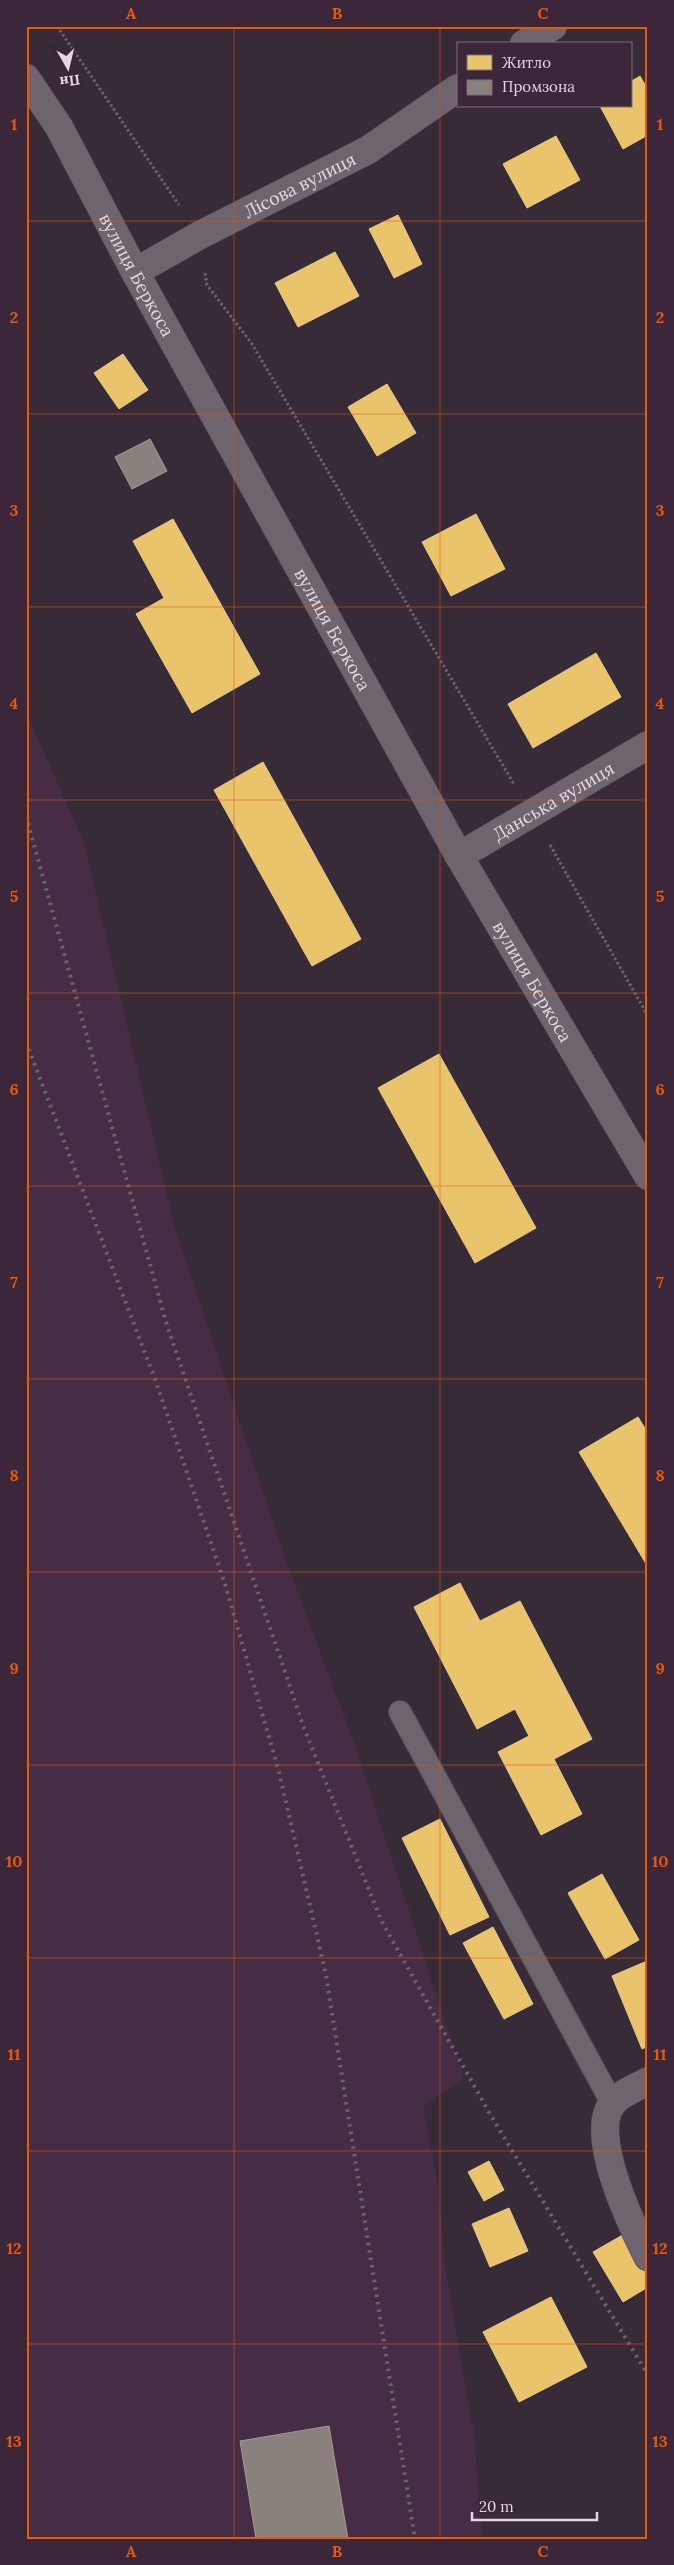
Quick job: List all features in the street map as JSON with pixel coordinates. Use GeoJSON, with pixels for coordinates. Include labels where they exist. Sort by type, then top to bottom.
{"type":"FeatureCollection","features":[{"type":"Feature","properties":{"kind":"street"},"geometry":{"type":"LineString","coordinates":[[527,42],[553,26]]}},
{"type":"Feature","properties":{"kind":"street","name":"вулиця Беркоса"},"geometry":{"type":"LineString","coordinates":[[26,78],[59,127],[135,272],[459,856],[648,1176]]}},
{"type":"Feature","properties":{"kind":"street","name":"Лісова вулиця"},"geometry":{"type":"LineString","coordinates":[[135,272],[200,235],[368,150],[457,89]]}},
{"type":"Feature","properties":{"kind":"street","name":"Данська вулиця"},"geometry":{"type":"LineString","coordinates":[[459,856],[648,745]]}},
{"type":"Feature","properties":{"kind":"street"},"geometry":{"type":"LineString","coordinates":[[648,2081],[612,2103],[606,2120],[605,2142],[615,2179],[648,2257]]}},
{"type":"Feature","properties":{"kind":"lane"},"geometry":{"type":"LineString","coordinates":[[400,1712],[612,2103]]}},
{"type":"Feature","properties":{"kind":"path"},"geometry":{"type":"LineString","coordinates":[[57,26],[200,235],[206,285],[252,344],[531,813],[648,1016]]}},
{"type":"Feature","properties":{"kind":"shaded area"},"geometry":{"type":"Polygon","coordinates":[[[26,712],[84,843],[174,1225],[288,1566],[355,1746],[464,2079],[423,2107],[437,2179],[445,2267],[474,2435],[482,2539],[26,2539],[26,712]]]}},
{"type":"Feature","properties":{"kind":"building: Житло"},"geometry":{"type":"Polygon","coordinates":[[[640,76],[648,90],[648,135],[623,149],[601,108],[632,108],[632,81],[640,76]]]}},
{"type":"Feature","properties":{"kind":"building: Житло"},"geometry":{"type":"Polygon","coordinates":[[[556,136],[580,180],[527,208],[503,164],[556,136]]]}},
{"type":"Feature","properties":{"kind":"building: Житло"},"geometry":{"type":"Polygon","coordinates":[[[398,215],[422,264],[394,278],[369,229],[398,215]]]}},
{"type":"Feature","properties":{"kind":"building: Житло"},"geometry":{"type":"Polygon","coordinates":[[[335,252],[359,296],[298,327],[275,283],[335,252]]]}},
{"type":"Feature","properties":{"kind":"building: Житло"},"geometry":{"type":"Polygon","coordinates":[[[123,354],[148,390],[119,409],[94,373],[123,354]]]}},
{"type":"Feature","properties":{"kind":"building: Житло"},"geometry":{"type":"Polygon","coordinates":[[[387,384],[416,433],[377,456],[348,407],[387,384]]]}},
{"type":"Feature","properties":{"kind":"building: Житло"},"geometry":{"type":"Polygon","coordinates":[[[476,514],[505,569],[451,596],[422,542],[476,514]]]}},
{"type":"Feature","properties":{"kind":"building: Житло"},"geometry":{"type":"Polygon","coordinates":[[[173,519],[260,674],[192,713],[136,614],[164,598],[133,541],[173,519]]]}},
{"type":"Feature","properties":{"kind":"building: Житло"},"geometry":{"type":"Polygon","coordinates":[[[596,653],[621,697],[533,748],[508,704],[596,653]]]}},
{"type":"Feature","properties":{"kind":"building: Житло"},"geometry":{"type":"Polygon","coordinates":[[[263,762],[361,939],[312,966],[214,790],[263,762]]]}},
{"type":"Feature","properties":{"kind":"building: Житло"},"geometry":{"type":"Polygon","coordinates":[[[439,1054],[536,1228],[475,1263],[378,1088],[439,1054]]]}},
{"type":"Feature","properties":{"kind":"building: Житло"},"geometry":{"type":"Polygon","coordinates":[[[638,1417],[648,1433],[648,1567],[579,1452],[638,1417]]]}},
{"type":"Feature","properties":{"kind":"building: Житло"},"geometry":{"type":"Polygon","coordinates":[[[460,1583],[480,1621],[520,1601],[592,1739],[554,1759],[582,1814],[541,1835],[498,1752],[529,1736],[515,1709],[477,1729],[414,1607],[460,1583]]]}},
{"type":"Feature","properties":{"kind":"building: Житло"},"geometry":{"type":"Polygon","coordinates":[[[440,1819],[489,1917],[450,1935],[402,1838],[440,1819]]]}},
{"type":"Feature","properties":{"kind":"building: Житло"},"geometry":{"type":"Polygon","coordinates":[[[602,1874],[639,1940],[605,1959],[568,1893],[602,1874]]]}},
{"type":"Feature","properties":{"kind":"building: Житло"},"geometry":{"type":"Polygon","coordinates":[[[493,1927],[533,2004],[504,2019],[463,1943],[493,1927]]]}},
{"type":"Feature","properties":{"kind":"building: Житло"},"geometry":{"type":"Polygon","coordinates":[[[647,1961],[648,2046],[642,2049],[612,1976],[647,1961]]]}},
{"type":"Feature","properties":{"kind":"building: Житло"},"geometry":{"type":"Polygon","coordinates":[[[489,2161],[504,2190],[484,2201],[468,2172],[489,2161]]]}},
{"type":"Feature","properties":{"kind":"building: Житло"},"geometry":{"type":"Polygon","coordinates":[[[509,2208],[528,2251],[490,2267],[472,2224],[509,2208]]]}},
{"type":"Feature","properties":{"kind":"building: Житло"},"geometry":{"type":"Polygon","coordinates":[[[626,2233],[648,2270],[648,2287],[623,2302],[593,2252],[626,2233]]]}},
{"type":"Feature","properties":{"kind":"building: Житло"},"geometry":{"type":"Polygon","coordinates":[[[551,2297],[587,2367],[519,2402],[483,2332],[551,2297]]]}},
{"type":"Feature","properties":{"kind":"building: Промзона"},"geometry":{"type":"Polygon","coordinates":[[[150,439],[167,471],[132,489],[115,457],[150,439]]]}},
{"type":"Feature","properties":{"kind":"building: Промзона"},"geometry":{"type":"Polygon","coordinates":[[[329,2426],[348,2539],[256,2539],[240,2441],[329,2426]]]}},
{"type":"Feature","properties":{"kind":"railway"},"geometry":{"type":"LineString","coordinates":[[26,816],[166,1322],[304,1728],[382,1922],[490,2114],[648,2375]]}},
{"type":"Feature","properties":{"kind":"railway"},"geometry":{"type":"LineString","coordinates":[[26,1042],[155,1379],[225,1584],[279,1772],[326,1975],[415,2539]]}}]}
